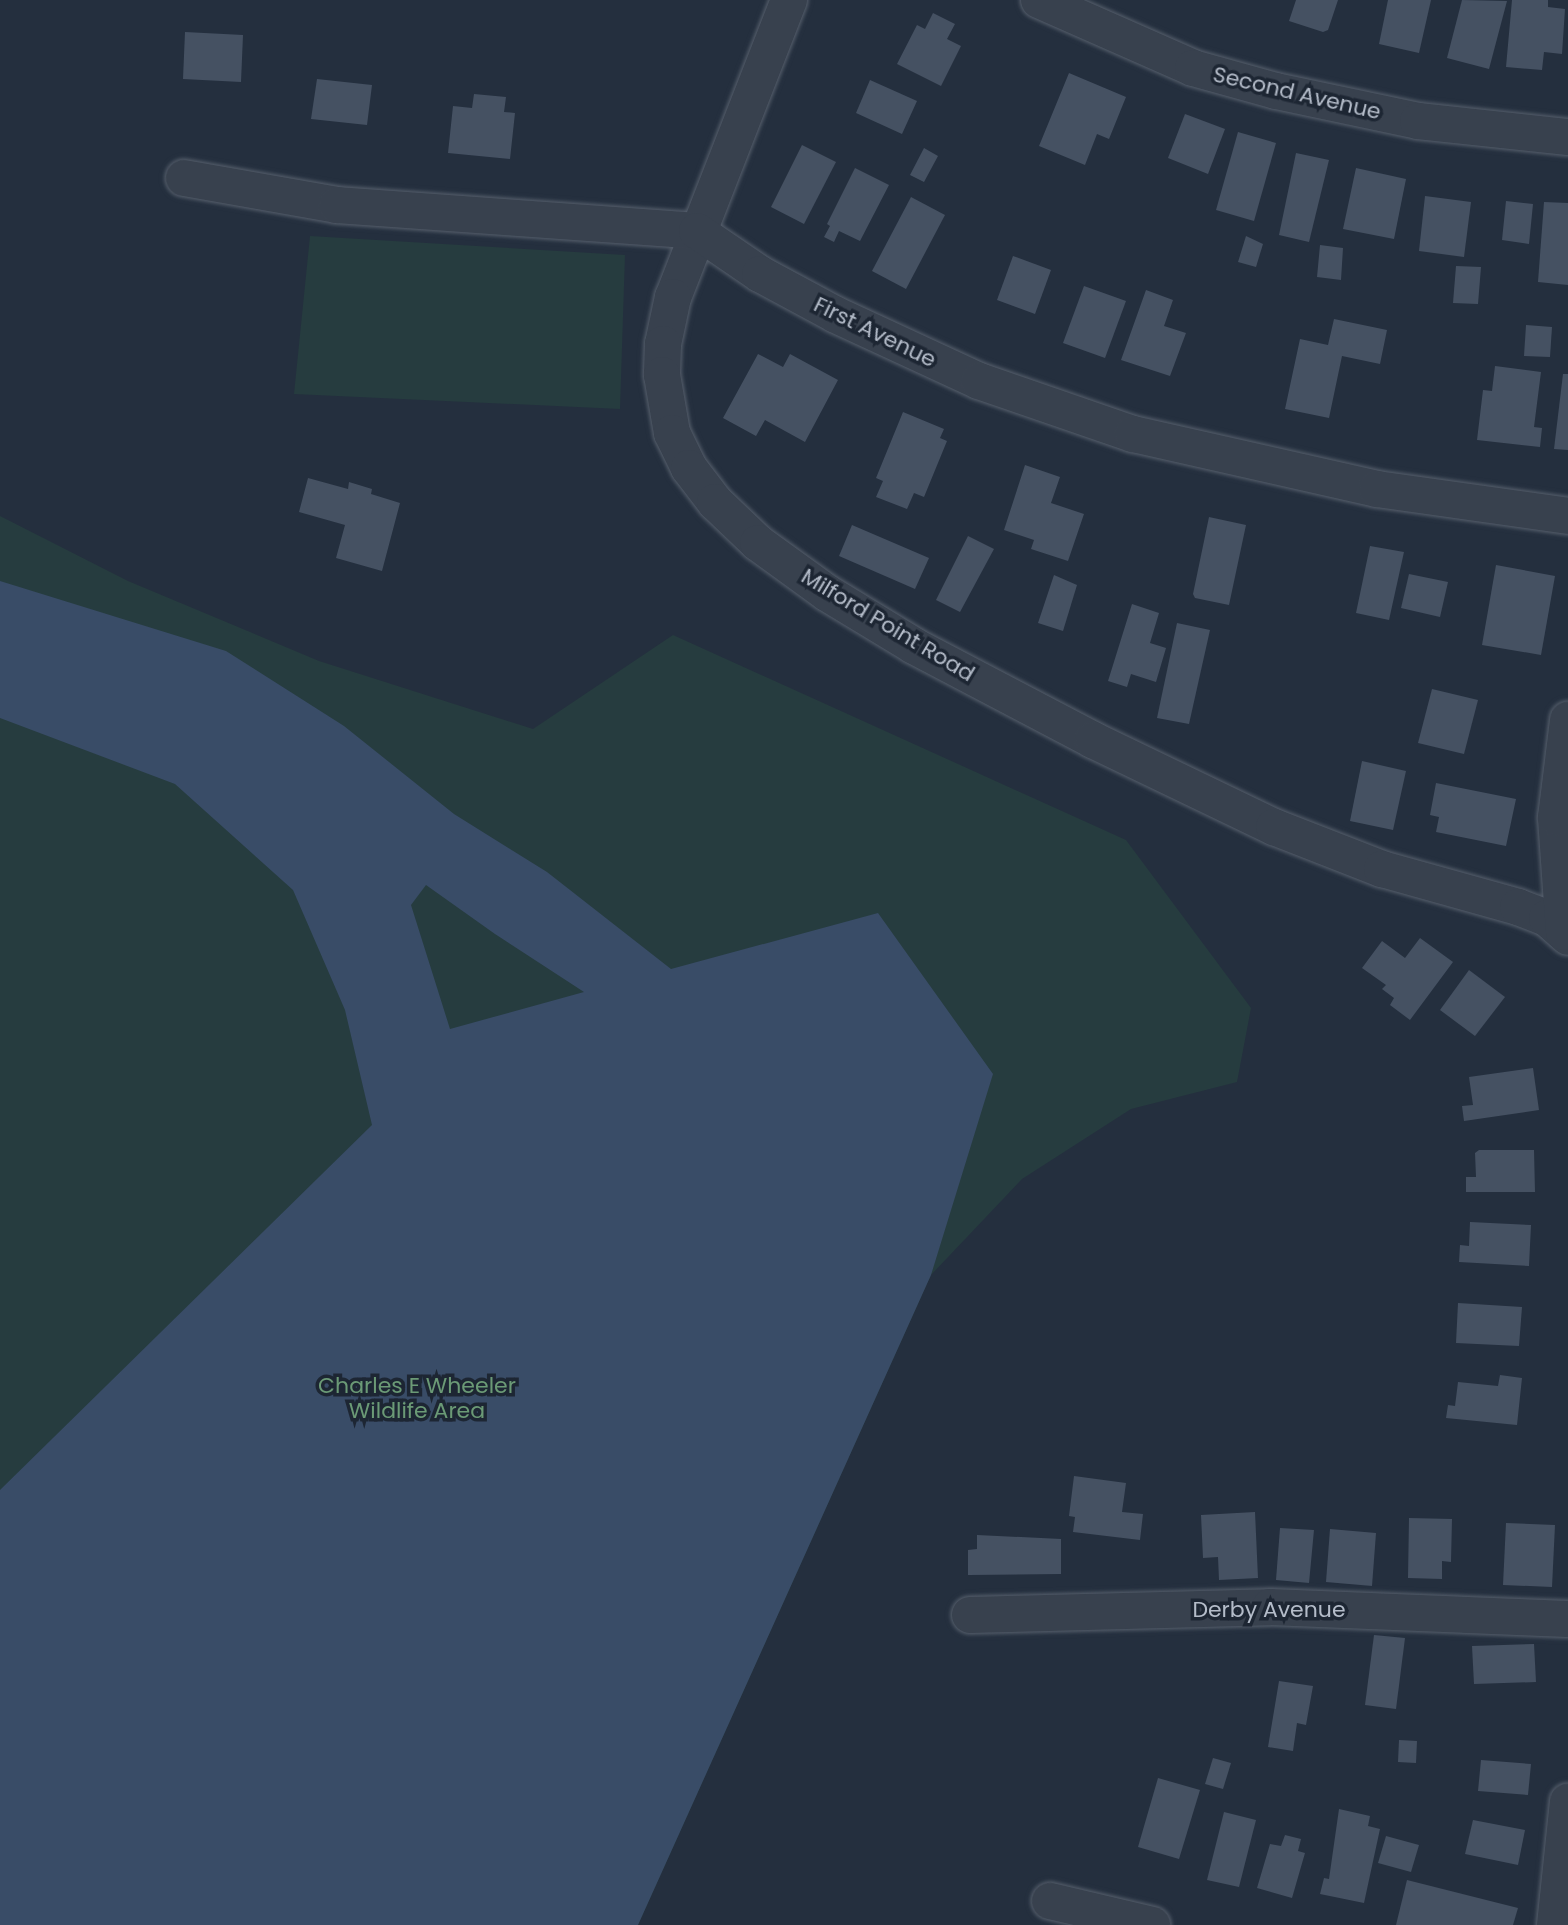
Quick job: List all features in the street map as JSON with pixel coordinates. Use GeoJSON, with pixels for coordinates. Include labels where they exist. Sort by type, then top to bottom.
{"type":"FeatureCollection","features":[{"type":"Feature","properties":{"kind":"street","name":"Milford Point Road"},"geometry":{"type":"LineString","coordinates":[[789,0],[697,231],[673,297],[663,344],[667,418],[679,450],[700,485],[758,543],[827,593],[914,646],[1106,747],[1339,853],[1428,883],[1518,907],[1547,918],[1566,934]]}},
{"type":"Feature","properties":{"kind":"street","name":"Second Avenue"},"geometry":{"type":"LineString","coordinates":[[1039,0],[1193,68],[1276,91],[1418,121],[1568,137]]}},
{"type":"Feature","properties":{"kind":"street"},"geometry":{"type":"LineString","coordinates":[[184,178],[337,205],[697,231]]}},
{"type":"Feature","properties":{"kind":"street","name":"First Avenue"},"geometry":{"type":"LineString","coordinates":[[697,231],[760,274],[864,329],[979,381],[1133,434],[1363,486],[1568,516]]}},
{"type":"Feature","properties":{"kind":"street"},"geometry":{"type":"LineString","coordinates":[[1566,934],[1559,774],[1568,725]]}},
{"type":"Feature","properties":{"kind":"street","name":"Derby Avenue"},"geometry":{"type":"LineString","coordinates":[[970,1615],[1270,1607],[1568,1619]]}},
{"type":"Feature","properties":{"kind":"street"},"geometry":{"type":"LineString","coordinates":[[1555,1925],[1568,1802]]}},
{"type":"Feature","properties":{"kind":"street"},"geometry":{"type":"LineString","coordinates":[[1050,1901],[1152,1925]]}},
{"type":"Feature","properties":{"kind":"green space"},"geometry":{"type":"Polygon","coordinates":[[[310,236],[625,255],[620,409],[294,394],[310,236]]]}},
{"type":"Feature","properties":{"kind":"green space","name":"Charles E Wheeler Wildlife Area"},"geometry":{"type":"Polygon","coordinates":[[[0,516],[128,581],[319,661],[533,729],[673,635],[1126,840],[1251,1008],[1237,1082],[1131,1109],[1022,1179],[931,1275],[638,1925],[0,1925],[0,516]]]}},
{"type":"Feature","properties":{"kind":"water","name":"Charles E Wheeler Wildlife Area"},"geometry":{"type":"Polygon","coordinates":[[[0,581],[226,651],[344,726],[454,814],[547,872],[671,969],[878,913],[993,1074],[931,1275],[638,1925],[0,1925],[0,1490],[372,1125],[345,1010],[293,890],[175,784],[0,718],[0,581]],[[426,885],[411,905],[450,1029],[584,992],[426,885]]]}},
{"type":"Feature","properties":{"kind":"building"},"geometry":{"type":"Polygon","coordinates":[[[1296,0],[1338,0],[1328,30],[1323,32],[1289,21],[1296,0]]]}},
{"type":"Feature","properties":{"kind":"building"},"geometry":{"type":"Polygon","coordinates":[[[1388,0],[1431,0],[1419,53],[1379,44],[1388,0]]]}},
{"type":"Feature","properties":{"kind":"building"},"geometry":{"type":"Polygon","coordinates":[[[1462,0],[1507,1],[1489,69],[1447,58],[1462,0]]]}},
{"type":"Feature","properties":{"kind":"building"},"geometry":{"type":"Polygon","coordinates":[[[1512,0],[1548,0],[1548,7],[1565,9],[1562,54],[1544,52],[1542,70],[1506,67],[1512,0]]]}},
{"type":"Feature","properties":{"kind":"building"},"geometry":{"type":"Polygon","coordinates":[[[933,13],[955,24],[947,39],[961,46],[941,86],[897,64],[917,25],[925,29],[933,13]]]}},
{"type":"Feature","properties":{"kind":"building"},"geometry":{"type":"Polygon","coordinates":[[[185,32],[243,35],[241,82],[183,79],[185,32]]]}},
{"type":"Feature","properties":{"kind":"building"},"geometry":{"type":"Polygon","coordinates":[[[1069,73],[1126,97],[1109,139],[1097,134],[1085,165],[1039,146],[1069,73]]]}},
{"type":"Feature","properties":{"kind":"building"},"geometry":{"type":"Polygon","coordinates":[[[317,79],[372,85],[367,125],[311,119],[317,79]]]}},
{"type":"Feature","properties":{"kind":"building"},"geometry":{"type":"Polygon","coordinates":[[[870,80],[917,101],[902,134],[856,113],[870,80]]]}},
{"type":"Feature","properties":{"kind":"building"},"geometry":{"type":"Polygon","coordinates":[[[474,94],[506,97],[504,112],[515,113],[510,159],[448,153],[453,106],[472,108],[474,94]]]}},
{"type":"Feature","properties":{"kind":"building"},"geometry":{"type":"Polygon","coordinates":[[[1185,114],[1225,129],[1208,174],[1168,158],[1185,114]]]}},
{"type":"Feature","properties":{"kind":"building"},"geometry":{"type":"Polygon","coordinates":[[[1238,132],[1276,143],[1254,221],[1216,210],[1238,132]]]}},
{"type":"Feature","properties":{"kind":"building"},"geometry":{"type":"Polygon","coordinates":[[[802,145],[836,162],[804,224],[771,207],[802,145]]]}},
{"type":"Feature","properties":{"kind":"building"},"geometry":{"type":"Polygon","coordinates":[[[924,148],[938,156],[924,182],[910,175],[924,148]]]}},
{"type":"Feature","properties":{"kind":"building"},"geometry":{"type":"Polygon","coordinates":[[[1296,153],[1329,160],[1309,242],[1279,235],[1296,153]]]}},
{"type":"Feature","properties":{"kind":"building"},"geometry":{"type":"Polygon","coordinates":[[[855,168],[889,185],[860,241],[839,231],[834,242],[824,237],[830,226],[827,224],[855,168]]]}},
{"type":"Feature","properties":{"kind":"building"},"geometry":{"type":"Polygon","coordinates":[[[1356,168],[1406,179],[1394,239],[1343,229],[1356,168]]]}},
{"type":"Feature","properties":{"kind":"building"},"geometry":{"type":"Polygon","coordinates":[[[1425,196],[1471,202],[1464,257],[1419,251],[1425,196]]]}},
{"type":"Feature","properties":{"kind":"building"},"geometry":{"type":"Polygon","coordinates":[[[911,197],[945,215],[906,289],[872,271],[911,197]]]}},
{"type":"Feature","properties":{"kind":"building"},"geometry":{"type":"Polygon","coordinates":[[[1506,201],[1533,204],[1529,244],[1502,240],[1506,201]]]}},
{"type":"Feature","properties":{"kind":"building"},"geometry":{"type":"Polygon","coordinates":[[[1544,202],[1568,203],[1568,285],[1538,282],[1544,202]]]}},
{"type":"Feature","properties":{"kind":"building"},"geometry":{"type":"Polygon","coordinates":[[[1246,236],[1263,244],[1256,267],[1238,262],[1246,236]]]}},
{"type":"Feature","properties":{"kind":"building"},"geometry":{"type":"Polygon","coordinates":[[[1320,245],[1343,248],[1341,280],[1317,277],[1320,245]]]}},
{"type":"Feature","properties":{"kind":"building"},"geometry":{"type":"Polygon","coordinates":[[[1013,256],[1051,270],[1035,314],[997,300],[1013,256]]]}},
{"type":"Feature","properties":{"kind":"building"},"geometry":{"type":"Polygon","coordinates":[[[1456,266],[1481,267],[1478,304],[1453,303],[1456,266]]]}},
{"type":"Feature","properties":{"kind":"building"},"geometry":{"type":"Polygon","coordinates":[[[1084,286],[1126,301],[1105,358],[1063,343],[1084,286]]]}},
{"type":"Feature","properties":{"kind":"building"},"geometry":{"type":"Polygon","coordinates":[[[1146,290],[1173,300],[1164,326],[1186,333],[1170,376],[1121,360],[1146,290]]]}},
{"type":"Feature","properties":{"kind":"building"},"geometry":{"type":"Polygon","coordinates":[[[1334,319],[1387,330],[1380,364],[1342,356],[1329,418],[1285,409],[1300,339],[1328,345],[1334,319]]]}},
{"type":"Feature","properties":{"kind":"building"},"geometry":{"type":"Polygon","coordinates":[[[1526,325],[1552,327],[1550,357],[1524,356],[1526,325]]]}},
{"type":"Feature","properties":{"kind":"building"},"geometry":{"type":"Polygon","coordinates":[[[758,354],[783,367],[790,354],[838,380],[805,442],[765,420],[756,436],[723,418],[758,354]]]}},
{"type":"Feature","properties":{"kind":"building"},"geometry":{"type":"Polygon","coordinates":[[[1495,366],[1541,372],[1534,427],[1542,428],[1540,447],[1477,440],[1483,390],[1492,391],[1495,366]]]}},
{"type":"Feature","properties":{"kind":"building"},"geometry":{"type":"Polygon","coordinates":[[[1563,374],[1568,374],[1568,450],[1554,449],[1563,374]]]}},
{"type":"Feature","properties":{"kind":"building"},"geometry":{"type":"Polygon","coordinates":[[[903,412],[944,429],[940,438],[947,441],[924,497],[914,493],[907,509],[876,497],[883,481],[876,478],[903,412]]]}},
{"type":"Feature","properties":{"kind":"building"},"geometry":{"type":"Polygon","coordinates":[[[1025,465],[1060,477],[1051,503],[1084,514],[1068,561],[1031,549],[1034,540],[1004,530],[1025,465]]]}},
{"type":"Feature","properties":{"kind":"building"},"geometry":{"type":"Polygon","coordinates":[[[308,478],[348,489],[349,482],[372,489],[371,494],[400,503],[382,571],[336,558],[345,525],[299,512],[308,478]]]}},
{"type":"Feature","properties":{"kind":"building"},"geometry":{"type":"Polygon","coordinates":[[[1209,517],[1246,525],[1229,605],[1195,598],[1193,594],[1209,517]]]}},
{"type":"Feature","properties":{"kind":"building"},"geometry":{"type":"Polygon","coordinates":[[[852,525],[929,558],[915,589],[839,556],[852,525]]]}},
{"type":"Feature","properties":{"kind":"building"},"geometry":{"type":"Polygon","coordinates":[[[968,536],[994,549],[960,612],[936,600],[968,536]]]}},
{"type":"Feature","properties":{"kind":"building"},"geometry":{"type":"Polygon","coordinates":[[[1370,546],[1404,552],[1389,620],[1356,613],[1370,546]]]}},
{"type":"Feature","properties":{"kind":"building"},"geometry":{"type":"Polygon","coordinates":[[[1496,565],[1555,576],[1541,655],[1482,645],[1496,565]]]}},
{"type":"Feature","properties":{"kind":"building"},"geometry":{"type":"Polygon","coordinates":[[[1409,574],[1448,582],[1440,617],[1401,608],[1409,574]]]}},
{"type":"Feature","properties":{"kind":"building"},"geometry":{"type":"Polygon","coordinates":[[[1054,575],[1077,585],[1063,631],[1038,623],[1054,575]]]}},
{"type":"Feature","properties":{"kind":"building"},"geometry":{"type":"Polygon","coordinates":[[[1132,604],[1159,613],[1150,643],[1166,648],[1156,682],[1131,674],[1127,687],[1108,681],[1132,604]]]}},
{"type":"Feature","properties":{"kind":"building"},"geometry":{"type":"Polygon","coordinates":[[[1177,623],[1210,630],[1189,724],[1157,718],[1177,623]]]}},
{"type":"Feature","properties":{"kind":"building"},"geometry":{"type":"Polygon","coordinates":[[[1432,689],[1478,700],[1464,754],[1418,743],[1432,689]]]}},
{"type":"Feature","properties":{"kind":"building"},"geometry":{"type":"Polygon","coordinates":[[[1362,761],[1406,771],[1393,830],[1350,821],[1362,761]]]}},
{"type":"Feature","properties":{"kind":"building"},"geometry":{"type":"Polygon","coordinates":[[[1436,783],[1516,799],[1506,846],[1436,832],[1439,817],[1430,815],[1436,783]]]}},
{"type":"Feature","properties":{"kind":"building"},"geometry":{"type":"Polygon","coordinates":[[[1420,938],[1453,962],[1410,1020],[1390,1005],[1394,998],[1382,989],[1386,985],[1362,968],[1382,941],[1405,958],[1420,938]]]}},
{"type":"Feature","properties":{"kind":"building"},"geometry":{"type":"Polygon","coordinates":[[[1469,970],[1505,997],[1475,1036],[1440,1010],[1469,970]]]}},
{"type":"Feature","properties":{"kind":"building"},"geometry":{"type":"Polygon","coordinates":[[[1533,1068],[1539,1110],[1464,1121],[1462,1106],[1473,1105],[1469,1077],[1533,1068]]]}},
{"type":"Feature","properties":{"kind":"building"},"geometry":{"type":"Polygon","coordinates":[[[1479,1150],[1534,1150],[1535,1192],[1466,1192],[1466,1177],[1476,1177],[1475,1153],[1479,1150]]]}},
{"type":"Feature","properties":{"kind":"building"},"geometry":{"type":"Polygon","coordinates":[[[1470,1222],[1531,1225],[1529,1266],[1459,1262],[1460,1245],[1469,1246],[1470,1222]]]}},
{"type":"Feature","properties":{"kind":"building"},"geometry":{"type":"Polygon","coordinates":[[[1458,1303],[1522,1307],[1519,1346],[1456,1343],[1458,1303]]]}},
{"type":"Feature","properties":{"kind":"building"},"geometry":{"type":"Polygon","coordinates":[[[1500,1375],[1522,1378],[1517,1425],[1446,1418],[1448,1405],[1455,1406],[1458,1382],[1498,1386],[1500,1375]]]}},
{"type":"Feature","properties":{"kind":"building"},"geometry":{"type":"Polygon","coordinates":[[[1074,1476],[1126,1483],[1122,1512],[1143,1514],[1140,1540],[1073,1532],[1075,1517],[1069,1516],[1074,1476]]]}},
{"type":"Feature","properties":{"kind":"building"},"geometry":{"type":"Polygon","coordinates":[[[1255,1512],[1258,1578],[1219,1580],[1218,1557],[1203,1558],[1201,1515],[1255,1512]]]}},
{"type":"Feature","properties":{"kind":"building"},"geometry":{"type":"Polygon","coordinates":[[[1409,1518],[1452,1519],[1451,1562],[1442,1561],[1442,1579],[1408,1578],[1409,1518]]]}},
{"type":"Feature","properties":{"kind":"building"},"geometry":{"type":"Polygon","coordinates":[[[1506,1523],[1555,1525],[1552,1587],[1503,1585],[1506,1523]]]}},
{"type":"Feature","properties":{"kind":"building"},"geometry":{"type":"Polygon","coordinates":[[[1280,1528],[1314,1530],[1309,1583],[1276,1580],[1280,1528]]]}},
{"type":"Feature","properties":{"kind":"building"},"geometry":{"type":"Polygon","coordinates":[[[1330,1529],[1376,1533],[1372,1586],[1326,1582],[1330,1529]]]}},
{"type":"Feature","properties":{"kind":"building"},"geometry":{"type":"Polygon","coordinates":[[[977,1535],[1061,1539],[1061,1574],[968,1575],[968,1550],[977,1549],[977,1535]]]}},
{"type":"Feature","properties":{"kind":"building"},"geometry":{"type":"Polygon","coordinates":[[[1374,1635],[1405,1638],[1396,1709],[1365,1705],[1374,1635]]]}},
{"type":"Feature","properties":{"kind":"building"},"geometry":{"type":"Polygon","coordinates":[[[1534,1644],[1536,1682],[1474,1684],[1472,1646],[1534,1644]]]}},
{"type":"Feature","properties":{"kind":"building"},"geometry":{"type":"Polygon","coordinates":[[[1279,1681],[1313,1686],[1306,1725],[1297,1723],[1293,1751],[1268,1747],[1279,1681]]]}},
{"type":"Feature","properties":{"kind":"building"},"geometry":{"type":"Polygon","coordinates":[[[1399,1740],[1417,1741],[1416,1763],[1398,1762],[1399,1740]]]}},
{"type":"Feature","properties":{"kind":"building"},"geometry":{"type":"Polygon","coordinates":[[[1213,1758],[1231,1763],[1223,1789],[1205,1784],[1213,1758]]]}},
{"type":"Feature","properties":{"kind":"building"},"geometry":{"type":"Polygon","coordinates":[[[1481,1760],[1531,1764],[1528,1795],[1478,1791],[1481,1760]]]}},
{"type":"Feature","properties":{"kind":"building"},"geometry":{"type":"Polygon","coordinates":[[[1158,1778],[1200,1790],[1179,1859],[1138,1847],[1158,1778]]]}},
{"type":"Feature","properties":{"kind":"building"},"geometry":{"type":"Polygon","coordinates":[[[1339,1809],[1370,1816],[1368,1826],[1380,1829],[1364,1903],[1320,1894],[1324,1878],[1329,1879],[1339,1809]]]}},
{"type":"Feature","properties":{"kind":"building"},"geometry":{"type":"Polygon","coordinates":[[[1224,1812],[1256,1820],[1239,1887],[1207,1880],[1224,1812]]]}},
{"type":"Feature","properties":{"kind":"building"},"geometry":{"type":"Polygon","coordinates":[[[1473,1820],[1525,1830],[1518,1865],[1465,1854],[1473,1820]]]}},
{"type":"Feature","properties":{"kind":"building"},"geometry":{"type":"Polygon","coordinates":[[[1285,1835],[1301,1839],[1298,1851],[1305,1853],[1292,1898],[1257,1888],[1270,1844],[1281,1846],[1285,1835]]]}},
{"type":"Feature","properties":{"kind":"building"},"geometry":{"type":"Polygon","coordinates":[[[1386,1836],[1419,1845],[1411,1872],[1378,1863],[1386,1836]]]}},
{"type":"Feature","properties":{"kind":"building"},"geometry":{"type":"Polygon","coordinates":[[[1407,1880],[1518,1908],[1513,1925],[1396,1925],[1407,1880]]]}}]}
